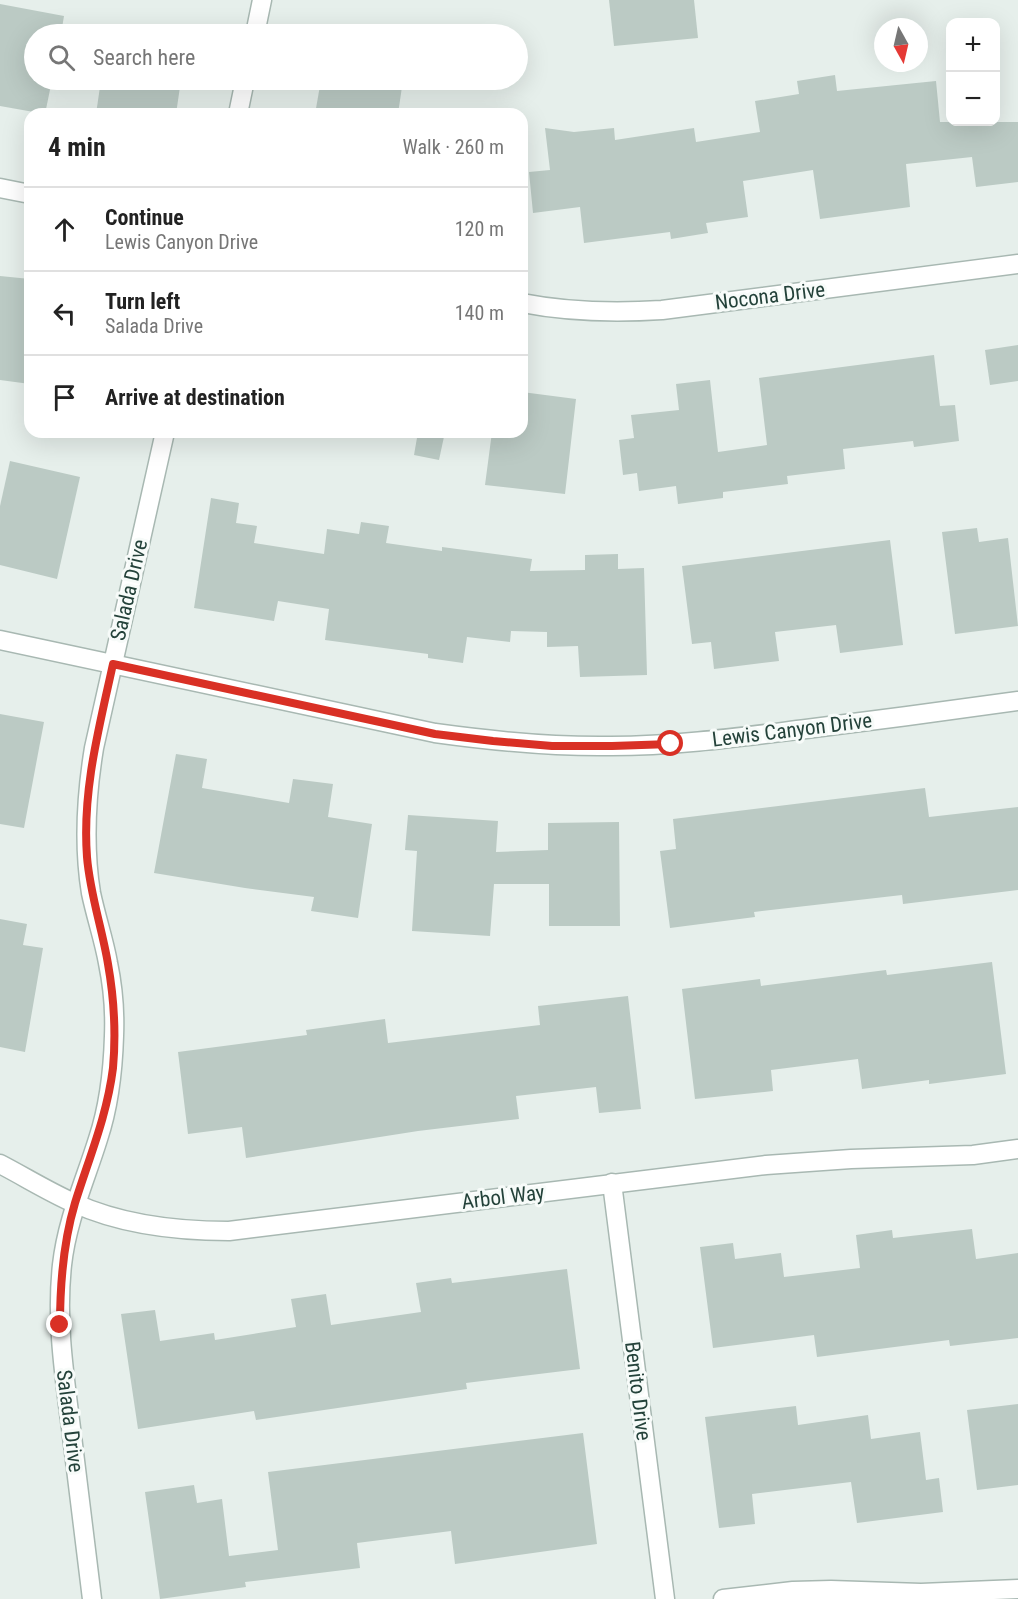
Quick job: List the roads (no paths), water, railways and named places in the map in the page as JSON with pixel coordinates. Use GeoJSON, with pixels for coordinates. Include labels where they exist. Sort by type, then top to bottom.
{"type":"FeatureCollection","features":[{"type":"Feature","properties":{"kind":"street"},"geometry":{"type":"LineString","coordinates":[[257,24],[262,0]]}},
{"type":"Feature","properties":{"kind":"street"},"geometry":{"type":"LineString","coordinates":[[239,108],[243,90]]}},
{"type":"Feature","properties":{"kind":"street"},"geometry":{"type":"LineString","coordinates":[[0,188],[24,193]]}},
{"type":"Feature","properties":{"kind":"street","name":"Nocona Drive"},"geometry":{"type":"LineString","coordinates":[[528,304],[601,312],[662,310],[1018,264]]}},
{"type":"Feature","properties":{"kind":"street","name":"Salada Drive"},"geometry":{"type":"LineString","coordinates":[[92,1599],[60,1325],[62,1263],[75,1204],[99,1137],[112,1068],[114,1034],[113,998],[108,964],[92,894],[87,857],[88,784],[94,748],[164,438]]}},
{"type":"Feature","properties":{"kind":"street","name":"Lewis Canyon Drive"},"geometry":{"type":"LineString","coordinates":[[0,640],[435,734],[552,746],[682,743],[1018,702]]}},
{"type":"Feature","properties":{"kind":"street","name":"Arbol Way"},"geometry":{"type":"LineString","coordinates":[[0,1164],[75,1204],[104,1214],[166,1228],[229,1231],[766,1165],[851,1159],[973,1155],[1018,1149]]}},
{"type":"Feature","properties":{"kind":"street","name":"Benito Drive"},"geometry":{"type":"LineString","coordinates":[[612,1183],[665,1599]]}},
{"type":"Feature","properties":{"kind":"street"},"geometry":{"type":"LineString","coordinates":[[723,1599],[793,1591],[921,1593],[1018,1589]]}}]}
